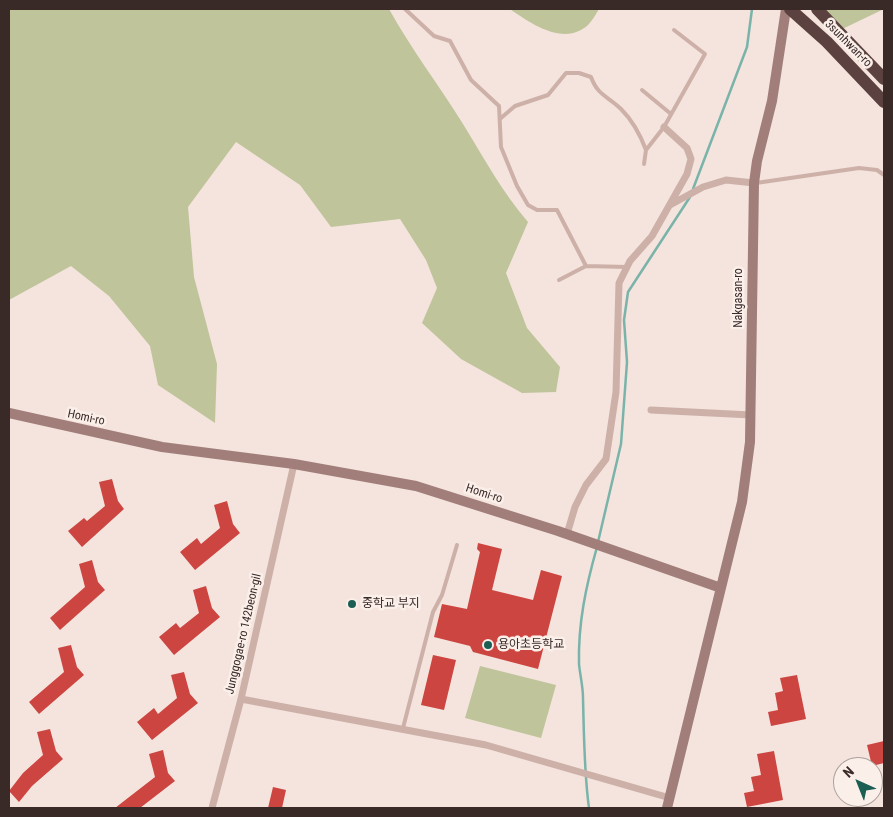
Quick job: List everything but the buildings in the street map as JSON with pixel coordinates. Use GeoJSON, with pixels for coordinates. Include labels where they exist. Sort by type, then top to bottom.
{"type":"FeatureCollection","features":[{"type":"Feature","properties":{"kind":"highway","name":"3sunhwan-ro"},"geometry":{"type":"LineString","coordinates":[[788,9],[849,63],[884,102]]}},
{"type":"Feature","properties":{"kind":"highway","name":"3sunhwan-ro"},"geometry":{"type":"LineString","coordinates":[[817,9],[884,79]]}},
{"type":"Feature","properties":{"kind":"street","name":"Nakgasan-ro"},"geometry":{"type":"LineString","coordinates":[[721,588],[742,502],[750,442],[754,183],[757,162],[772,100],[788,9]]}},
{"type":"Feature","properties":{"kind":"street"},"geometry":{"type":"LineString","coordinates":[[567,534],[575,507],[586,485],[606,459],[616,392],[619,283],[627,267],[652,236],[670,205],[687,174],[691,159],[687,148],[664,127]]}},
{"type":"Feature","properties":{"kind":"street"},"geometry":{"type":"LineString","coordinates":[[670,205],[703,188],[726,180],[754,183]]}},
{"type":"Feature","properties":{"kind":"street"},"geometry":{"type":"LineString","coordinates":[[651,410],[751,415]]}},
{"type":"Feature","properties":{"kind":"street","name":"Homi-ro"},"geometry":{"type":"LineString","coordinates":[[9,413],[162,447],[294,464],[416,486],[567,534],[721,588]]}},
{"type":"Feature","properties":{"kind":"street","name":"Junggogae-ro 142beon-gil"},"geometry":{"type":"LineString","coordinates":[[212,808],[241,699],[294,464]]}},
{"type":"Feature","properties":{"kind":"street"},"geometry":{"type":"LineString","coordinates":[[241,699],[403,728],[486,746],[592,775],[668,803],[721,588]]}},
{"type":"Feature","properties":{"kind":"lane"},"geometry":{"type":"LineString","coordinates":[[405,9],[434,36],[450,41],[471,80],[500,106],[501,147],[516,186],[528,205],[537,210],[558,210],[586,266]]}},
{"type":"Feature","properties":{"kind":"lane"},"geometry":{"type":"LineString","coordinates":[[644,164],[646,150],[664,127],[705,54],[674,30]]}},
{"type":"Feature","properties":{"kind":"lane"},"geometry":{"type":"LineString","coordinates":[[501,118],[515,106],[548,95],[566,73],[579,73],[591,77],[594,86],[604,98],[620,107],[632,122],[646,150]]}},
{"type":"Feature","properties":{"kind":"lane"},"geometry":{"type":"LineString","coordinates":[[642,90],[671,114]]}},
{"type":"Feature","properties":{"kind":"lane"},"geometry":{"type":"LineString","coordinates":[[754,183],[852,168],[877,170],[884,175]]}},
{"type":"Feature","properties":{"kind":"lane"},"geometry":{"type":"LineString","coordinates":[[559,280],[586,266],[627,267]]}},
{"type":"Feature","properties":{"kind":"lane"},"geometry":{"type":"LineString","coordinates":[[403,728],[433,612],[442,596],[457,545]]}},
{"type":"Feature","properties":{"kind":"green space"},"geometry":{"type":"Polygon","coordinates":[[[9,9],[389,9],[502,187],[528,222],[506,273],[527,328],[560,367],[556,392],[522,393],[461,359],[422,323],[437,288],[426,260],[400,219],[331,227],[300,185],[236,142],[188,207],[194,277],[217,364],[215,423],[158,385],[150,346],[109,296],[71,266],[9,300],[9,9]]]}},
{"type":"Feature","properties":{"kind":"green space"},"geometry":{"type":"Polygon","coordinates":[[[510,9],[599,9],[588,25],[579,31],[568,34],[558,33],[537,26],[510,9]]]}},
{"type":"Feature","properties":{"kind":"green space"},"geometry":{"type":"Polygon","coordinates":[[[822,9],[884,9],[838,31],[822,9]]]}},
{"type":"Feature","properties":{"kind":"green space"},"geometry":{"type":"Polygon","coordinates":[[[480,666],[556,685],[541,738],[465,718],[480,666]]]}},
{"type":"Feature","properties":{"kind":"waterway"},"geometry":{"type":"LineString","coordinates":[[693,189],[747,47],[752,9]]}},
{"type":"Feature","properties":{"kind":"waterway"},"geometry":{"type":"LineString","coordinates":[[598,542],[621,444],[627,362],[624,320],[628,292],[690,197]]}},
{"type":"Feature","properties":{"kind":"waterway"},"geometry":{"type":"LineString","coordinates":[[589,808],[579,649],[589,576],[597,547]]}},
{"type":"Feature","properties":{"kind":"place","name":"중학교 부지"},"geometry":{"type":"Point","coordinates":[352,604]}},
{"type":"Feature","properties":{"kind":"place","name":"용아초등학교"},"geometry":{"type":"Point","coordinates":[488,645]}}]}
